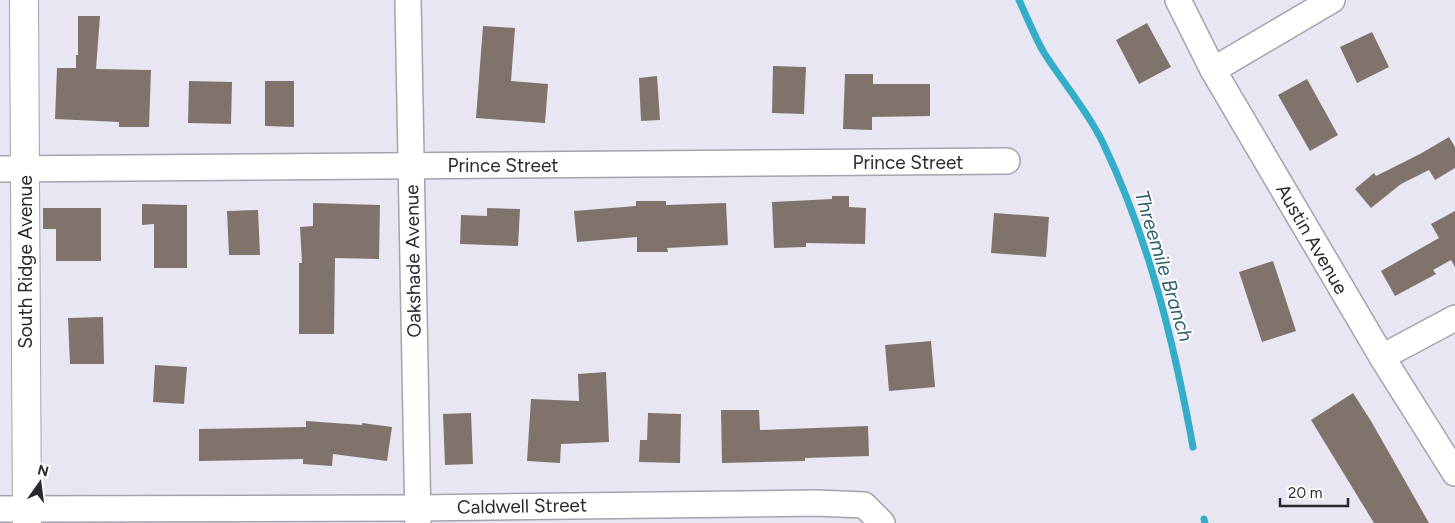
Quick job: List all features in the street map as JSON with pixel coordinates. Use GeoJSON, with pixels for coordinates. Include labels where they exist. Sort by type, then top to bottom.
{"type":"FeatureCollection","features":[{"type":"Feature","properties":{"kind":"street","name":"South Ridge Avenue"},"geometry":{"type":"LineString","coordinates":[[24,0],[12,170],[27,516]]}},
{"type":"Feature","properties":{"kind":"street","name":"Oakshade Avenue"},"geometry":{"type":"LineString","coordinates":[[408,0],[418,515]]}},
{"type":"Feature","properties":{"kind":"street","name":"Austin Avenue"},"geometry":{"type":"LineString","coordinates":[[1178,0],[1213,70],[1382,357],[1455,473]]}},
{"type":"Feature","properties":{"kind":"street"},"geometry":{"type":"LineString","coordinates":[[1213,70],[1332,0]]}},
{"type":"Feature","properties":{"kind":"street","name":"Prince Street"},"geometry":{"type":"LineString","coordinates":[[12,170],[1007,161]]}},
{"type":"Feature","properties":{"kind":"street"},"geometry":{"type":"LineString","coordinates":[[1382,357],[1455,318]]}},
{"type":"Feature","properties":{"kind":"street","name":"Caldwell Street"},"geometry":{"type":"LineString","coordinates":[[0,509],[27,516],[418,515],[816,503],[864,505],[882,523]]}},
{"type":"Feature","properties":{"kind":"building"},"geometry":{"type":"Polygon","coordinates":[[[78,16],[100,16],[96,69],[151,70],[149,127],[119,127],[119,122],[55,119],[57,68],[76,68],[78,16]]]}},
{"type":"Feature","properties":{"kind":"building"},"geometry":{"type":"Polygon","coordinates":[[[1147,23],[1171,67],[1139,84],[1116,40],[1147,23]]]}},
{"type":"Feature","properties":{"kind":"building"},"geometry":{"type":"Polygon","coordinates":[[[483,26],[515,28],[511,81],[548,84],[545,123],[476,118],[483,26]]]}},
{"type":"Feature","properties":{"kind":"building"},"geometry":{"type":"Polygon","coordinates":[[[1372,32],[1389,67],[1357,83],[1340,47],[1372,32]]]}},
{"type":"Feature","properties":{"kind":"building"},"geometry":{"type":"Polygon","coordinates":[[[773,66],[806,67],[804,114],[772,113],[773,66]]]}},
{"type":"Feature","properties":{"kind":"building"},"geometry":{"type":"Polygon","coordinates":[[[845,74],[873,74],[873,84],[930,84],[930,116],[872,117],[872,130],[843,129],[845,74]]]}},
{"type":"Feature","properties":{"kind":"building"},"geometry":{"type":"Polygon","coordinates":[[[657,76],[660,120],[641,121],[639,78],[657,76]]]}},
{"type":"Feature","properties":{"kind":"building"},"geometry":{"type":"Polygon","coordinates":[[[1307,79],[1338,135],[1310,151],[1278,95],[1307,79]]]}},
{"type":"Feature","properties":{"kind":"building"},"geometry":{"type":"Polygon","coordinates":[[[189,81],[232,82],[231,124],[188,123],[189,81]]]}},
{"type":"Feature","properties":{"kind":"building"},"geometry":{"type":"Polygon","coordinates":[[[265,81],[294,81],[294,127],[265,126],[265,81]]]}},
{"type":"Feature","properties":{"kind":"building"},"geometry":{"type":"Polygon","coordinates":[[[1449,137],[1455,147],[1455,168],[1435,180],[1429,170],[1401,184],[1371,208],[1355,189],[1374,173],[1376,176],[1449,137]]]}},
{"type":"Feature","properties":{"kind":"building"},"geometry":{"type":"Polygon","coordinates":[[[832,196],[849,196],[849,207],[866,208],[865,244],[806,243],[806,247],[774,248],[772,202],[832,199],[832,196]]]}},
{"type":"Feature","properties":{"kind":"building"},"geometry":{"type":"Polygon","coordinates":[[[636,201],[666,201],[666,205],[726,203],[728,245],[667,248],[668,252],[637,252],[637,237],[577,242],[574,211],[636,206],[636,201]]]}},
{"type":"Feature","properties":{"kind":"building"},"geometry":{"type":"Polygon","coordinates":[[[313,203],[380,205],[379,259],[335,258],[334,334],[299,334],[299,263],[302,263],[300,227],[313,226],[313,203]]]}},
{"type":"Feature","properties":{"kind":"building"},"geometry":{"type":"Polygon","coordinates":[[[142,204],[187,205],[187,268],[154,268],[154,224],[142,225],[142,204]]]}},
{"type":"Feature","properties":{"kind":"building"},"geometry":{"type":"Polygon","coordinates":[[[43,208],[101,208],[101,261],[56,261],[56,229],[43,229],[43,208]]]}},
{"type":"Feature","properties":{"kind":"building"},"geometry":{"type":"Polygon","coordinates":[[[487,208],[520,209],[518,246],[460,244],[461,215],[487,216],[487,208]]]}},
{"type":"Feature","properties":{"kind":"building"},"geometry":{"type":"Polygon","coordinates":[[[258,210],[260,255],[229,255],[227,211],[258,210]]]}},
{"type":"Feature","properties":{"kind":"building"},"geometry":{"type":"Polygon","coordinates":[[[1455,211],[1455,267],[1451,260],[1433,270],[1436,274],[1395,296],[1381,271],[1439,238],[1431,224],[1455,211]]]}},
{"type":"Feature","properties":{"kind":"building"},"geometry":{"type":"Polygon","coordinates":[[[994,213],[1049,217],[1046,257],[991,253],[994,213]]]}},
{"type":"Feature","properties":{"kind":"building"},"geometry":{"type":"Polygon","coordinates":[[[1273,261],[1296,331],[1262,342],[1239,272],[1273,261]]]}},
{"type":"Feature","properties":{"kind":"building"},"geometry":{"type":"Polygon","coordinates":[[[103,317],[104,364],[70,364],[68,318],[103,317]]]}},
{"type":"Feature","properties":{"kind":"building"},"geometry":{"type":"Polygon","coordinates":[[[931,341],[935,387],[889,391],[885,345],[931,341]]]}},
{"type":"Feature","properties":{"kind":"building"},"geometry":{"type":"Polygon","coordinates":[[[155,365],[187,367],[184,404],[153,402],[155,365]]]}},
{"type":"Feature","properties":{"kind":"building"},"geometry":{"type":"Polygon","coordinates":[[[606,372],[609,442],[561,444],[560,463],[527,461],[531,399],[579,401],[578,374],[606,372]]]}},
{"type":"Feature","properties":{"kind":"building"},"geometry":{"type":"Polygon","coordinates":[[[1353,393],[1429,523],[1374,523],[1311,420],[1353,393]]]}},
{"type":"Feature","properties":{"kind":"building"},"geometry":{"type":"Polygon","coordinates":[[[721,410],[759,410],[760,430],[868,426],[869,456],[805,458],[805,461],[722,463],[721,410]]]}},
{"type":"Feature","properties":{"kind":"building"},"geometry":{"type":"Polygon","coordinates":[[[471,413],[473,464],[445,465],[443,414],[471,413]]]}},
{"type":"Feature","properties":{"kind":"building"},"geometry":{"type":"Polygon","coordinates":[[[648,413],[681,414],[680,463],[639,462],[640,440],[647,440],[648,413]]]}},
{"type":"Feature","properties":{"kind":"building"},"geometry":{"type":"Polygon","coordinates":[[[306,421],[362,425],[362,423],[392,427],[387,461],[333,454],[332,466],[303,464],[303,459],[199,461],[199,429],[306,427],[306,421]]]}},
{"type":"Feature","properties":{"kind":"waterway","name":"Threemile Branch"},"geometry":{"type":"LineString","coordinates":[[1019,0],[1043,51],[1097,131],[1134,216],[1147,254],[1168,330],[1193,447]]}},
{"type":"Feature","properties":{"kind":"waterway","name":"Threemile Branch"},"geometry":{"type":"LineString","coordinates":[[1204,519],[1205,523]]}}]}
